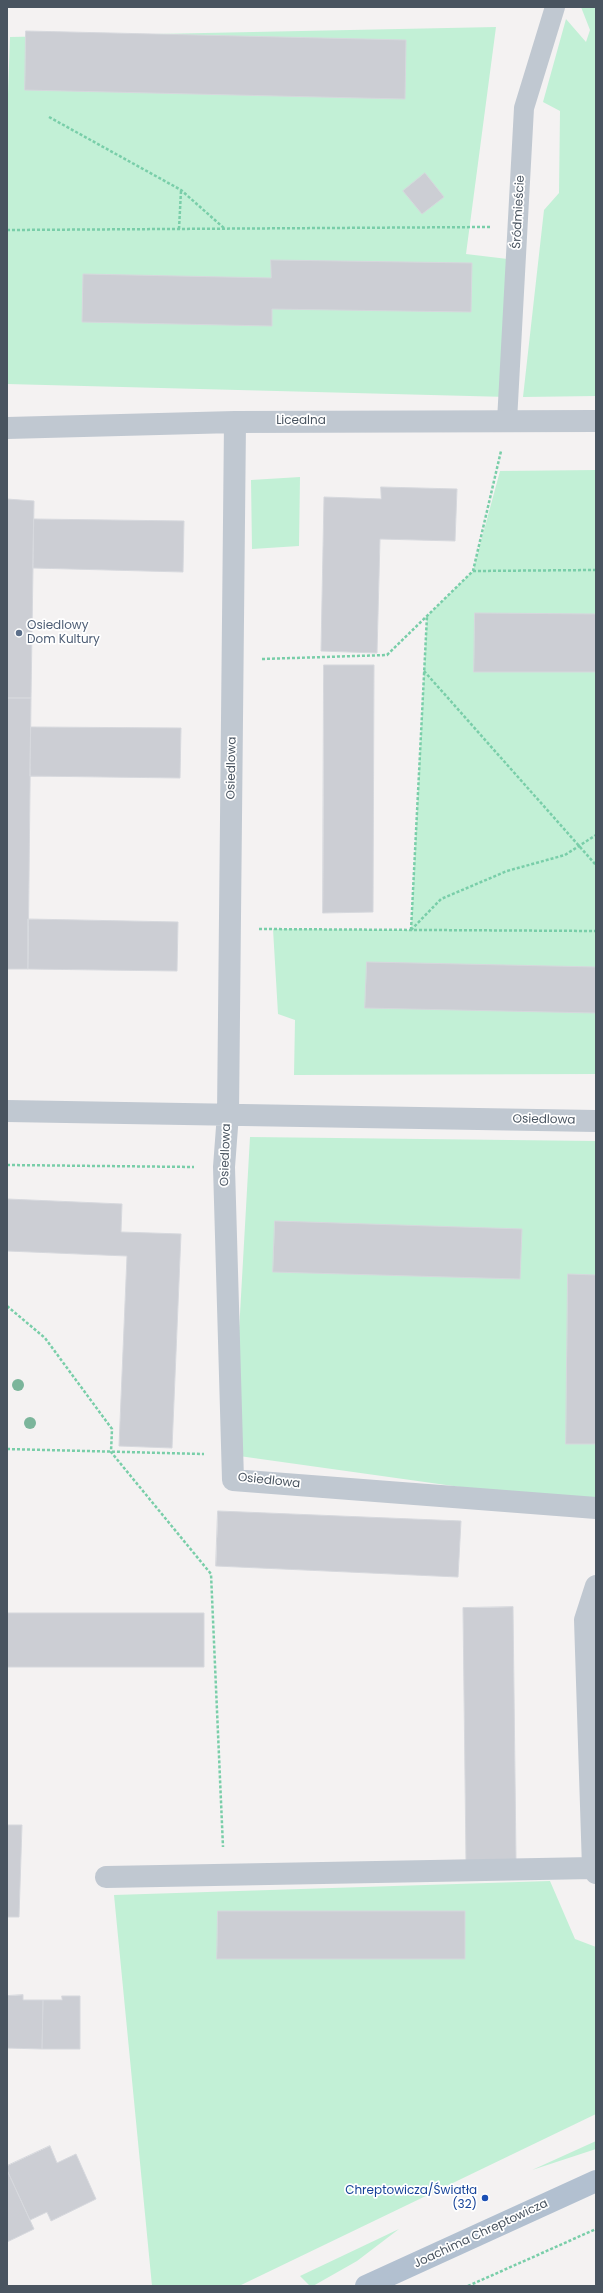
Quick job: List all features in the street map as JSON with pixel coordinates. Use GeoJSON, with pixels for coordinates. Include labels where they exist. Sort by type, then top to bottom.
{"type":"FeatureCollection","features":[{"type":"Feature","properties":{"kind":"main road","name":"Joachima Chreptowicza"},"geometry":{"type":"LineString","coordinates":[[366,2286],[596,2181]]}},
{"type":"Feature","properties":{"kind":"street","name":"Licealna"},"geometry":{"type":"LineString","coordinates":[[7,428],[235,422],[596,421]]}},
{"type":"Feature","properties":{"kind":"street","name":"Osiedlowa"},"geometry":{"type":"LineString","coordinates":[[235,422],[234,660],[229,928],[228,1114],[224,1167],[233,1480],[596,1508]]}},
{"type":"Feature","properties":{"kind":"street","name":"Osiedlowa"},"geometry":{"type":"LineString","coordinates":[[7,1111],[596,1121]]}},
{"type":"Feature","properties":{"kind":"street"},"geometry":{"type":"LineString","coordinates":[[106,1877],[594,1870],[585,1620],[596,1586]]}},
{"type":"Feature","properties":{"kind":"lane","name":"Śródmieście"},"geometry":{"type":"LineString","coordinates":[[508,421],[524,108],[555,7]]}},
{"type":"Feature","properties":{"kind":"path"},"geometry":{"type":"LineString","coordinates":[[49,117],[181,190],[225,229]]}},
{"type":"Feature","properties":{"kind":"path"},"geometry":{"type":"LineString","coordinates":[[179,229],[181,190]]}},
{"type":"Feature","properties":{"kind":"path"},"geometry":{"type":"LineString","coordinates":[[7,230],[469,228],[518,226]]}},
{"type":"Feature","properties":{"kind":"path"},"geometry":{"type":"LineString","coordinates":[[234,660],[387,655],[473,571],[508,421]]}},
{"type":"Feature","properties":{"kind":"path"},"geometry":{"type":"LineString","coordinates":[[473,571],[596,570]]}},
{"type":"Feature","properties":{"kind":"path"},"geometry":{"type":"LineString","coordinates":[[411,930],[427,616]]}},
{"type":"Feature","properties":{"kind":"path"},"geometry":{"type":"LineString","coordinates":[[424,671],[596,865]]}},
{"type":"Feature","properties":{"kind":"path"},"geometry":{"type":"LineString","coordinates":[[411,930],[441,899],[507,871],[566,855],[596,835]]}},
{"type":"Feature","properties":{"kind":"path"},"geometry":{"type":"LineString","coordinates":[[229,928],[596,932]]}},
{"type":"Feature","properties":{"kind":"path"},"geometry":{"type":"LineString","coordinates":[[7,1165],[224,1167]]}},
{"type":"Feature","properties":{"kind":"path"},"geometry":{"type":"LineString","coordinates":[[7,1306],[45,1338],[112,1429],[110,1452],[211,1574],[224,1875]]}},
{"type":"Feature","properties":{"kind":"path"},"geometry":{"type":"LineString","coordinates":[[7,1450],[232,1454]]}},
{"type":"Feature","properties":{"kind":"path"},"geometry":{"type":"LineString","coordinates":[[468,2286],[596,2230]]}},
{"type":"Feature","properties":{"kind":"green space"},"geometry":{"type":"Polygon","coordinates":[[[581,7],[596,7],[596,396],[523,397],[544,210],[559,193],[560,111],[543,102],[566,19],[586,42],[590,30],[581,7]]]}},
{"type":"Feature","properties":{"kind":"green space"},"geometry":{"type":"Polygon","coordinates":[[[496,27],[466,254],[516,260],[508,397],[7,384],[7,123],[10,37],[496,27]]]}},
{"type":"Feature","properties":{"kind":"green space"},"geometry":{"type":"Polygon","coordinates":[[[596,470],[596,1074],[294,1075],[295,1020],[278,1014],[273,929],[411,930],[427,616],[473,571],[500,471],[596,470]]]}},
{"type":"Feature","properties":{"kind":"green space"},"geometry":{"type":"Polygon","coordinates":[[[300,477],[299,546],[252,549],[251,480],[300,477]]]}},
{"type":"Feature","properties":{"kind":"green space"},"geometry":{"type":"Polygon","coordinates":[[[250,1137],[596,1141],[596,1506],[232,1455],[250,1137]]]}},
{"type":"Feature","properties":{"kind":"green space"},"geometry":{"type":"Polygon","coordinates":[[[550,1881],[575,1939],[596,1947],[596,2114],[239,2286],[152,2286],[114,1895],[550,1881]]]}},
{"type":"Feature","properties":{"kind":"green space"},"geometry":{"type":"Polygon","coordinates":[[[596,2141],[596,2149],[532,2170],[596,2141]]]}},
{"type":"Feature","properties":{"kind":"green space"},"geometry":{"type":"Polygon","coordinates":[[[399,2229],[357,2261],[313,2286],[310,2286],[300,2276],[399,2229]]]}},
{"type":"Feature","properties":{"kind":"building"},"geometry":{"type":"Polygon","coordinates":[[[26,31],[406,40],[405,99],[25,90],[26,31]]]}},
{"type":"Feature","properties":{"kind":"building"},"geometry":{"type":"Polygon","coordinates":[[[425,173],[444,197],[422,214],[403,191],[425,173]]]}},
{"type":"Feature","properties":{"kind":"building"},"geometry":{"type":"Polygon","coordinates":[[[271,260],[472,263],[471,312],[272,309],[272,326],[82,322],[83,274],[271,278],[271,260]]]}},
{"type":"Feature","properties":{"kind":"building"},"geometry":{"type":"Polygon","coordinates":[[[381,487],[457,489],[455,541],[380,539],[377,653],[321,651],[324,497],[381,499],[381,487]]]}},
{"type":"Feature","properties":{"kind":"building","name":"Osiedlowy Dom Kultury"},"geometry":{"type":"Polygon","coordinates":[[[7,499],[34,501],[31,698],[7,698],[7,499]]]}},
{"type":"Feature","properties":{"kind":"building"},"geometry":{"type":"Polygon","coordinates":[[[34,519],[184,521],[183,572],[33,568],[34,519]]]}},
{"type":"Feature","properties":{"kind":"building"},"geometry":{"type":"Polygon","coordinates":[[[475,613],[596,614],[596,672],[474,672],[475,613]]]}},
{"type":"Feature","properties":{"kind":"building"},"geometry":{"type":"Polygon","coordinates":[[[324,665],[374,665],[373,912],[323,913],[324,665]]]}},
{"type":"Feature","properties":{"kind":"building"},"geometry":{"type":"Polygon","coordinates":[[[7,698],[31,698],[28,969],[7,969],[7,698]]]}},
{"type":"Feature","properties":{"kind":"building"},"geometry":{"type":"Polygon","coordinates":[[[31,727],[181,728],[180,778],[30,776],[31,727]]]}},
{"type":"Feature","properties":{"kind":"building"},"geometry":{"type":"Polygon","coordinates":[[[28,919],[178,922],[177,971],[28,969],[28,919]]]}},
{"type":"Feature","properties":{"kind":"building"},"geometry":{"type":"Polygon","coordinates":[[[367,962],[596,967],[596,1013],[365,1008],[367,962]]]}},
{"type":"Feature","properties":{"kind":"building"},"geometry":{"type":"Polygon","coordinates":[[[7,1199],[122,1204],[121,1232],[181,1234],[172,1448],[119,1446],[127,1256],[7,1251],[7,1199]]]}},
{"type":"Feature","properties":{"kind":"building"},"geometry":{"type":"Polygon","coordinates":[[[275,1221],[522,1229],[520,1279],[273,1272],[275,1221]]]}},
{"type":"Feature","properties":{"kind":"building"},"geometry":{"type":"Polygon","coordinates":[[[568,1274],[596,1275],[596,1444],[566,1444],[568,1274]]]}},
{"type":"Feature","properties":{"kind":"building"},"geometry":{"type":"Polygon","coordinates":[[[218,1511],[461,1521],[458,1577],[216,1566],[218,1511]]]}},
{"type":"Feature","properties":{"kind":"building"},"geometry":{"type":"Polygon","coordinates":[[[513,1607],[516,1860],[466,1861],[463,1608],[513,1607]]]}},
{"type":"Feature","properties":{"kind":"building"},"geometry":{"type":"Polygon","coordinates":[[[7,1613],[204,1613],[204,1667],[7,1667],[7,1613]]]}},
{"type":"Feature","properties":{"kind":"building"},"geometry":{"type":"Polygon","coordinates":[[[7,1825],[22,1825],[19,1917],[7,1917],[7,1825]]]}},
{"type":"Feature","properties":{"kind":"building"},"geometry":{"type":"Polygon","coordinates":[[[218,1911],[465,1911],[465,1959],[217,1959],[218,1911]]]}},
{"type":"Feature","properties":{"kind":"building"},"geometry":{"type":"Polygon","coordinates":[[[23,1995],[23,2000],[43,2000],[42,2049],[7,2048],[7,1996],[23,1995]]]}},
{"type":"Feature","properties":{"kind":"building"},"geometry":{"type":"Polygon","coordinates":[[[62,1996],[80,1996],[80,2049],[42,2049],[43,2000],[62,2000],[62,1996]]]}},
{"type":"Feature","properties":{"kind":"building"},"geometry":{"type":"Polygon","coordinates":[[[50,2146],[57,2163],[76,2154],[96,2199],[51,2221],[47,2212],[30,2220],[7,2170],[7,2166],[50,2146]]]}},
{"type":"Feature","properties":{"kind":"building"},"geometry":{"type":"Polygon","coordinates":[[[7,2170],[34,2229],[7,2242],[7,2170]]]}},
{"type":"Feature","properties":{"kind":"place","name":"Osiedlowy Dom Kultury"},"geometry":{"type":"Point","coordinates":[19,633]}},
{"type":"Feature","properties":{"kind":"place","name":"Chreptowicza/Światła (32)"},"geometry":{"type":"Point","coordinates":[485,2198]}}]}
